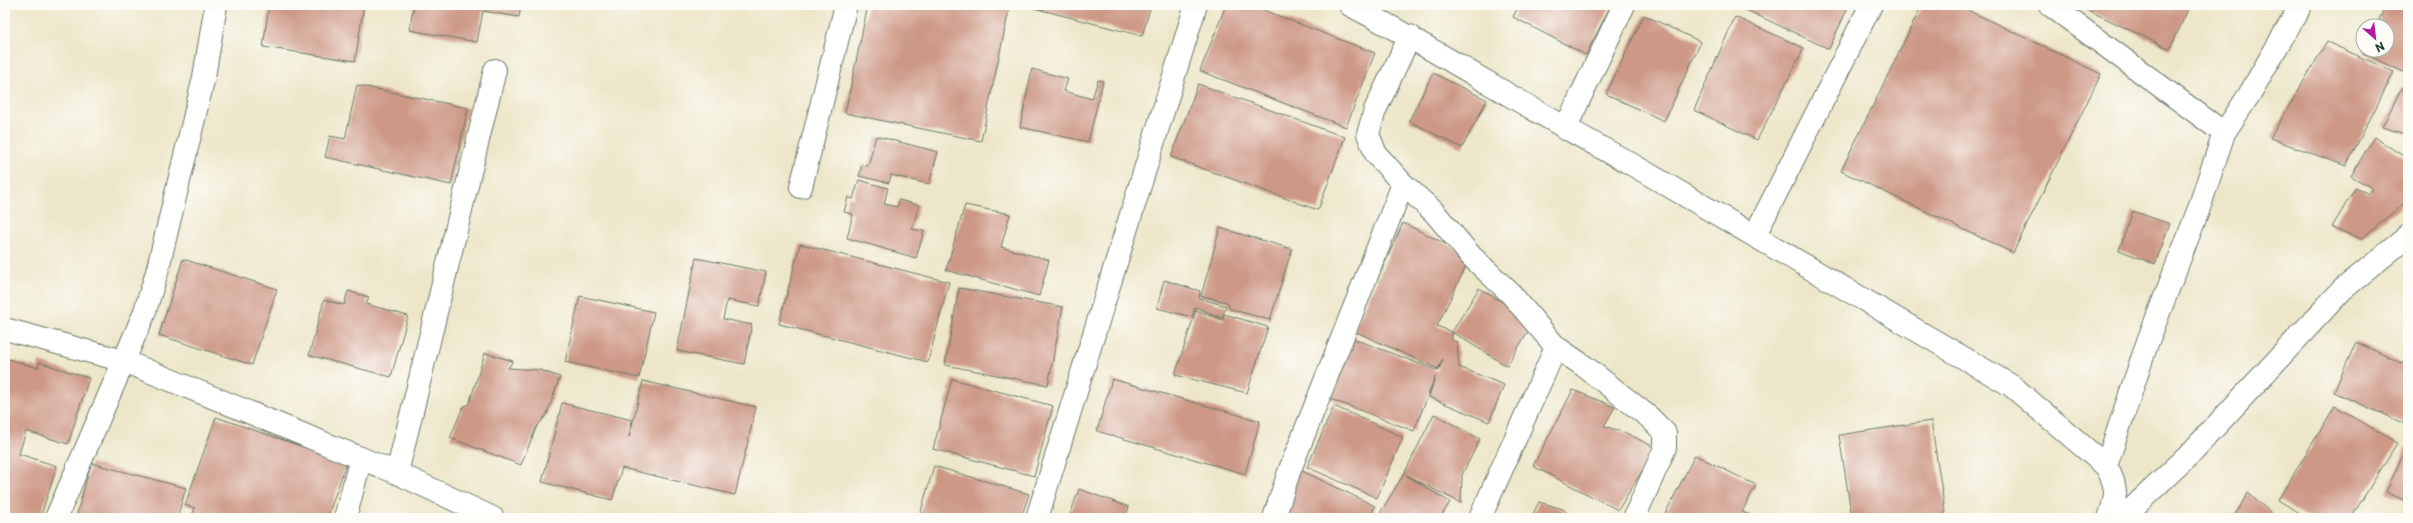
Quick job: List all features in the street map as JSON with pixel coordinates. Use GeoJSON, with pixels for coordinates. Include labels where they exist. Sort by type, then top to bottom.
{"type":"FeatureCollection","features":[{"type":"Feature","properties":{"kind":"street"},"geometry":{"type":"LineString","coordinates":[[56,518],[144,314],[157,272],[204,77],[216,5]]}},
{"type":"Feature","properties":{"kind":"street"},"geometry":{"type":"LineString","coordinates":[[801,187],[846,5]]}},
{"type":"Feature","properties":{"kind":"street"},"geometry":{"type":"LineString","coordinates":[[1037,518],[1196,5]]}},
{"type":"Feature","properties":{"kind":"street"},"geometry":{"type":"LineString","coordinates":[[1350,5],[1410,36],[1565,129],[1626,161],[2012,386],[2106,466],[2114,480],[2116,497],[2109,518]]}},
{"type":"Feature","properties":{"kind":"street"},"geometry":{"type":"LineString","coordinates":[[1565,129],[1624,5]]}},
{"type":"Feature","properties":{"kind":"street"},"geometry":{"type":"LineString","coordinates":[[1755,236],[1871,5]]}},
{"type":"Feature","properties":{"kind":"street"},"geometry":{"type":"LineString","coordinates":[[2050,5],[2224,133]]}},
{"type":"Feature","properties":{"kind":"street"},"geometry":{"type":"LineString","coordinates":[[2106,466],[2148,341],[2198,210],[2224,133],[2249,95],[2301,5]]}},
{"type":"Feature","properties":{"kind":"street"},"geometry":{"type":"LineString","coordinates":[[1410,36],[1375,110],[1368,134],[1376,154],[1403,184],[1434,212],[1471,256],[1511,294],[1556,347],[1584,366],[1649,417],[1664,433],[1665,448],[1634,518]]}},
{"type":"Feature","properties":{"kind":"street"},"geometry":{"type":"LineString","coordinates":[[397,473],[495,70]]}},
{"type":"Feature","properties":{"kind":"street"},"geometry":{"type":"LineString","coordinates":[[1274,518],[1289,472],[1403,184]]}},
{"type":"Feature","properties":{"kind":"street"},"geometry":{"type":"LineString","coordinates":[[2122,518],[2188,456],[2342,290],[2408,236]]}},
{"type":"Feature","properties":{"kind":"street"},"geometry":{"type":"LineString","coordinates":[[5,329],[124,361],[397,473],[493,518]]}},
{"type":"Feature","properties":{"kind":"street"},"geometry":{"type":"LineString","coordinates":[[1480,518],[1556,347]]}},
{"type":"Feature","properties":{"kind":"street"},"geometry":{"type":"LineString","coordinates":[[345,518],[361,458]]}},
{"type":"Feature","properties":{"kind":"building"},"geometry":{"type":"Polygon","coordinates":[[[269,5],[364,5],[355,61],[263,47],[269,5]]]}},
{"type":"Feature","properties":{"kind":"building"},"geometry":{"type":"Polygon","coordinates":[[[414,5],[521,5],[519,17],[483,11],[477,42],[409,30],[414,5]]]}},
{"type":"Feature","properties":{"kind":"building"},"geometry":{"type":"Polygon","coordinates":[[[868,5],[1010,5],[981,141],[845,113],[868,5]]]}},
{"type":"Feature","properties":{"kind":"building"},"geometry":{"type":"Polygon","coordinates":[[[1030,5],[1151,5],[1142,36],[1030,7],[1030,5]]]}},
{"type":"Feature","properties":{"kind":"building"},"geometry":{"type":"Polygon","coordinates":[[[1226,5],[1250,5],[1375,53],[1346,127],[1200,71],[1226,5]]]}},
{"type":"Feature","properties":{"kind":"building"},"geometry":{"type":"Polygon","coordinates":[[[1519,5],[1611,5],[1586,55],[1513,17],[1519,5]]]}},
{"type":"Feature","properties":{"kind":"building"},"geometry":{"type":"Polygon","coordinates":[[[1746,5],[1849,5],[1829,49],[1744,9],[1746,5]]]}},
{"type":"Feature","properties":{"kind":"building"},"geometry":{"type":"Polygon","coordinates":[[[1922,5],[1957,5],[2101,74],[2013,253],[1841,171],[1922,5]]]}},
{"type":"Feature","properties":{"kind":"building"},"geometry":{"type":"Polygon","coordinates":[[[2077,5],[2190,5],[2170,49],[2077,5]]]}},
{"type":"Feature","properties":{"kind":"building"},"geometry":{"type":"Polygon","coordinates":[[[2386,5],[2408,5],[2408,74],[2374,58],[2395,58],[2395,18],[2380,18],[2386,5]]]}},
{"type":"Feature","properties":{"kind":"building"},"geometry":{"type":"Polygon","coordinates":[[[1644,15],[1701,42],[1664,121],[1606,94],[1644,15]]]}},
{"type":"Feature","properties":{"kind":"building"},"geometry":{"type":"Polygon","coordinates":[[[1735,17],[1804,48],[1757,140],[1694,110],[1735,17]]]}},
{"type":"Feature","properties":{"kind":"building"},"geometry":{"type":"Polygon","coordinates":[[[2327,42],[2355,55],[2355,58],[2363,58],[2394,72],[2346,166],[2270,138],[2327,42]]]}},
{"type":"Feature","properties":{"kind":"building"},"geometry":{"type":"Polygon","coordinates":[[[1032,69],[1068,79],[1064,91],[1092,99],[1098,80],[1103,81],[1088,142],[1020,127],[1032,69]]]}},
{"type":"Feature","properties":{"kind":"building"},"geometry":{"type":"Polygon","coordinates":[[[1433,73],[1487,100],[1462,148],[1409,121],[1433,73]]]}},
{"type":"Feature","properties":{"kind":"building"},"geometry":{"type":"Polygon","coordinates":[[[1198,84],[1345,137],[1318,210],[1171,157],[1198,84]]]}},
{"type":"Feature","properties":{"kind":"building"},"geometry":{"type":"Polygon","coordinates":[[[357,85],[468,108],[451,185],[325,157],[330,136],[345,139],[357,85]]]}},
{"type":"Feature","properties":{"kind":"building"},"geometry":{"type":"Polygon","coordinates":[[[2402,87],[2408,90],[2408,135],[2382,127],[2402,87]]]}},
{"type":"Feature","properties":{"kind":"building"},"geometry":{"type":"Polygon","coordinates":[[[876,136],[938,152],[929,184],[891,175],[889,183],[859,176],[862,165],[868,166],[876,136]]]}},
{"type":"Feature","properties":{"kind":"building"},"geometry":{"type":"Polygon","coordinates":[[[2374,137],[2408,159],[2408,200],[2361,239],[2332,227],[2356,187],[2368,194],[2372,188],[2351,176],[2374,137]]]}},
{"type":"Feature","properties":{"kind":"building"},"geometry":{"type":"Polygon","coordinates":[[[859,180],[888,188],[884,204],[897,207],[899,200],[919,205],[912,229],[924,231],[916,258],[847,238],[853,214],[844,212],[848,197],[853,199],[859,180]]]}},
{"type":"Feature","properties":{"kind":"building"},"geometry":{"type":"Polygon","coordinates":[[[965,205],[1010,214],[1001,247],[1049,260],[1039,296],[946,270],[965,205]]]}},
{"type":"Feature","properties":{"kind":"building"},"geometry":{"type":"Polygon","coordinates":[[[2133,211],[2170,224],[2155,264],[2119,250],[2133,211]]]}},
{"type":"Feature","properties":{"kind":"building"},"geometry":{"type":"Polygon","coordinates":[[[1403,223],[1471,256],[1437,326],[1452,332],[1452,340],[1457,342],[1459,367],[1504,385],[1489,422],[1429,397],[1435,377],[1414,431],[1328,398],[1352,338],[1438,371],[1443,359],[1438,369],[1354,331],[1403,223]]]}},
{"type":"Feature","properties":{"kind":"building"},"geometry":{"type":"Polygon","coordinates":[[[1220,228],[1292,249],[1270,320],[1230,309],[1227,302],[1201,296],[1220,228]]]}},
{"type":"Feature","properties":{"kind":"building"},"geometry":{"type":"Polygon","coordinates":[[[800,244],[949,282],[928,362],[779,324],[800,244]]]}},
{"type":"Feature","properties":{"kind":"building"},"geometry":{"type":"Polygon","coordinates":[[[696,258],[766,272],[759,306],[727,300],[723,319],[752,325],[744,364],[677,351],[696,258]]]}},
{"type":"Feature","properties":{"kind":"building"},"geometry":{"type":"Polygon","coordinates":[[[183,259],[277,289],[252,365],[159,335],[183,259]]]}},
{"type":"Feature","properties":{"kind":"building"},"geometry":{"type":"Polygon","coordinates":[[[1164,280],[1200,291],[1199,298],[1226,306],[1222,318],[1195,307],[1192,317],[1157,308],[1164,280]]]}},
{"type":"Feature","properties":{"kind":"building"},"geometry":{"type":"Polygon","coordinates":[[[959,288],[1063,307],[1048,385],[945,365],[959,288]]]}},
{"type":"Feature","properties":{"kind":"building"},"geometry":{"type":"Polygon","coordinates":[[[1479,288],[1534,321],[1507,366],[1452,332],[1479,288]]]}},
{"type":"Feature","properties":{"kind":"building"},"geometry":{"type":"Polygon","coordinates":[[[348,291],[369,297],[366,304],[408,316],[391,377],[309,355],[324,300],[344,305],[348,291]]]}},
{"type":"Feature","properties":{"kind":"building"},"geometry":{"type":"Polygon","coordinates":[[[580,296],[654,312],[639,378],[565,362],[580,296]]]}},
{"type":"Feature","properties":{"kind":"building"},"geometry":{"type":"Polygon","coordinates":[[[1196,310],[1223,320],[1224,314],[1268,327],[1247,393],[1175,375],[1196,310]]]}},
{"type":"Feature","properties":{"kind":"building"},"geometry":{"type":"Polygon","coordinates":[[[2356,342],[2408,366],[2407,425],[2334,392],[2356,342]]]}},
{"type":"Feature","properties":{"kind":"building"},"geometry":{"type":"Polygon","coordinates":[[[485,353],[513,361],[508,368],[540,370],[560,377],[547,414],[536,428],[521,465],[450,438],[463,407],[469,404],[485,353]]]}},
{"type":"Feature","properties":{"kind":"building"},"geometry":{"type":"Polygon","coordinates":[[[5,358],[38,368],[39,362],[89,378],[68,444],[26,431],[19,454],[57,466],[40,518],[13,518],[5,515],[5,358]]]}},
{"type":"Feature","properties":{"kind":"building"},"geometry":{"type":"Polygon","coordinates":[[[952,379],[1053,406],[1034,476],[933,449],[952,379]]]}},
{"type":"Feature","properties":{"kind":"building"},"geometry":{"type":"Polygon","coordinates":[[[1112,379],[1260,421],[1245,474],[1097,431],[1112,379]]]}},
{"type":"Feature","properties":{"kind":"building"},"geometry":{"type":"Polygon","coordinates":[[[643,381],[756,407],[735,495],[622,468],[612,500],[542,482],[562,403],[632,420],[629,437],[643,381]]]}},
{"type":"Feature","properties":{"kind":"building"},"geometry":{"type":"Polygon","coordinates":[[[1573,390],[1615,407],[1604,426],[1626,433],[1656,448],[1618,510],[1533,466],[1573,390]]]}},
{"type":"Feature","properties":{"kind":"building"},"geometry":{"type":"Polygon","coordinates":[[[1334,406],[1403,437],[1377,498],[1307,467],[1334,406]]]}},
{"type":"Feature","properties":{"kind":"building"},"geometry":{"type":"Polygon","coordinates":[[[2335,406],[2397,443],[2351,518],[2308,518],[2278,500],[2335,406]]]}},
{"type":"Feature","properties":{"kind":"building"},"geometry":{"type":"Polygon","coordinates":[[[1434,414],[1480,439],[1462,475],[1461,503],[1406,475],[1450,502],[1440,518],[1377,518],[1404,474],[1434,414]]]}},
{"type":"Feature","properties":{"kind":"building"},"geometry":{"type":"Polygon","coordinates":[[[216,417],[347,462],[327,518],[191,518],[195,508],[185,505],[216,417]]]}},
{"type":"Feature","properties":{"kind":"building"},"geometry":{"type":"Polygon","coordinates":[[[1931,421],[1946,518],[1852,518],[1839,435],[1931,421]]]}},
{"type":"Feature","properties":{"kind":"building"},"geometry":{"type":"Polygon","coordinates":[[[2408,444],[2408,502],[2386,492],[2408,444]]]}},
{"type":"Feature","properties":{"kind":"building"},"geometry":{"type":"Polygon","coordinates":[[[1695,455],[1756,485],[1742,512],[1750,515],[1749,518],[1663,518],[1695,455]]]}},
{"type":"Feature","properties":{"kind":"building"},"geometry":{"type":"Polygon","coordinates":[[[91,463],[186,488],[177,518],[76,518],[91,463]]]}},
{"type":"Feature","properties":{"kind":"building"},"geometry":{"type":"Polygon","coordinates":[[[934,466],[1029,494],[1021,518],[919,518],[934,466]]]}},
{"type":"Feature","properties":{"kind":"building"},"geometry":{"type":"Polygon","coordinates":[[[1298,469],[1375,506],[1370,518],[1286,518],[1276,513],[1298,469]]]}},
{"type":"Feature","properties":{"kind":"building"},"geometry":{"type":"Polygon","coordinates":[[[1079,489],[1129,507],[1125,518],[1069,518],[1079,489]]]}},
{"type":"Feature","properties":{"kind":"building"},"geometry":{"type":"Polygon","coordinates":[[[2248,493],[2277,518],[2233,518],[2248,493]]]}},
{"type":"Feature","properties":{"kind":"building"},"geometry":{"type":"Polygon","coordinates":[[[1539,502],[1563,509],[1572,518],[1531,518],[1539,502]]]}}]}
